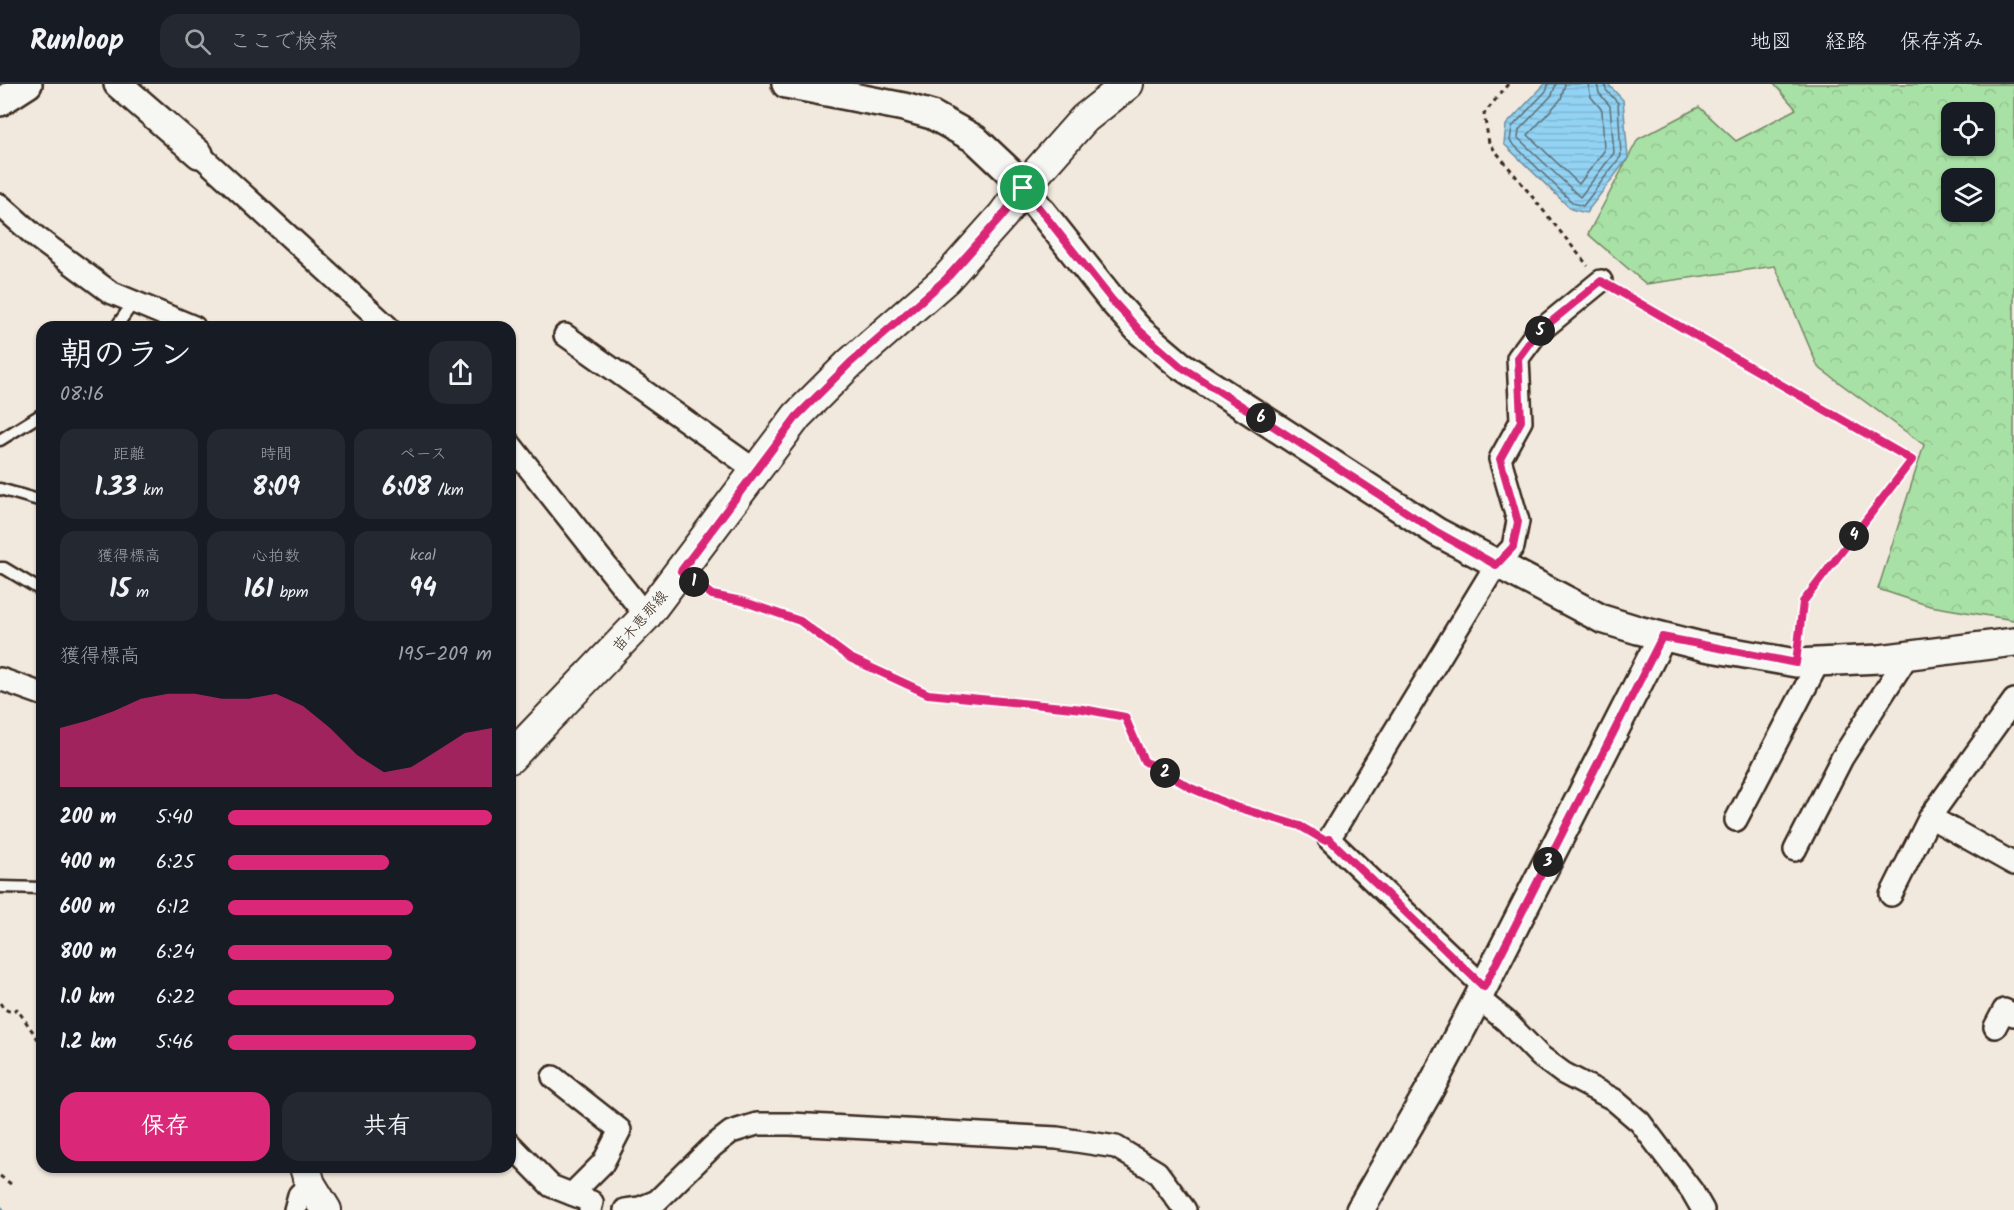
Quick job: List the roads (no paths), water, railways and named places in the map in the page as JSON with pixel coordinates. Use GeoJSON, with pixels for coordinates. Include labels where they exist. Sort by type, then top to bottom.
{"type":"FeatureCollection","features":[{"type":"Feature","properties":{"kind":"main road","name":"苗木恵那線"},"geometry":{"type":"LineString","coordinates":[[517,746],[646,616],[797,416],[850,363],[946,279],[1084,119],[1128,84]]}},
{"type":"Feature","properties":{"kind":"main road"},"geometry":{"type":"LineString","coordinates":[[307,1176],[326,1210]]}},
{"type":"Feature","properties":{"kind":"street"},"geometry":{"type":"LineString","coordinates":[[0,102],[28,84]]}},
{"type":"Feature","properties":{"kind":"street"},"geometry":{"type":"LineString","coordinates":[[118,84],[199,154],[381,321]]}},
{"type":"Feature","properties":{"kind":"street"},"geometry":{"type":"LineString","coordinates":[[786,84],[904,107],[932,115],[975,139],[995,156],[1023,188],[1112,300],[1140,331],[1180,366],[1437,532],[1602,619],[1662,637],[1807,663],[1879,659],[2014,642]]}},
{"type":"Feature","properties":{"kind":"street"},"geometry":{"type":"LineString","coordinates":[[0,205],[36,237],[110,292],[179,321]]}},
{"type":"Feature","properties":{"kind":"street"},"geometry":{"type":"LineString","coordinates":[[1601,281],[1535,335],[1518,358],[1521,421],[1500,459],[1518,522],[1513,547],[1496,565],[1329,839],[1540,1056],[1563,1073],[1613,1099],[1640,1122],[1692,1191],[1703,1210]]}},
{"type":"Feature","properties":{"kind":"street"},"geometry":{"type":"LineString","coordinates":[[565,334],[755,470]]}},
{"type":"Feature","properties":{"kind":"street"},"geometry":{"type":"LineString","coordinates":[[516,452],[646,616]]}},
{"type":"Feature","properties":{"kind":"street"},"geometry":{"type":"LineString","coordinates":[[1360,1210],[1430,1089],[1481,993],[1662,637]]}},
{"type":"Feature","properties":{"kind":"street"},"geometry":{"type":"LineString","coordinates":[[1795,849],[1842,758],[1908,655]]}},
{"type":"Feature","properties":{"kind":"street"},"geometry":{"type":"LineString","coordinates":[[1736,820],[1807,663]]}},
{"type":"Feature","properties":{"kind":"street"},"geometry":{"type":"LineString","coordinates":[[0,679],[36,692]]}},
{"type":"Feature","properties":{"kind":"street"},"geometry":{"type":"LineString","coordinates":[[1891,895],[1930,817],[2014,700]]}},
{"type":"Feature","properties":{"kind":"street"},"geometry":{"type":"LineString","coordinates":[[1930,817],[2014,864]]}},
{"type":"Feature","properties":{"kind":"street"},"geometry":{"type":"LineString","coordinates":[[1995,1027],[2004,1010],[2014,1015]]}},
{"type":"Feature","properties":{"kind":"street"},"geometry":{"type":"LineString","coordinates":[[553,1077],[620,1130],[603,1163],[572,1194]]}},
{"type":"Feature","properties":{"kind":"street"},"geometry":{"type":"LineString","coordinates":[[516,1150],[552,1186],[572,1194],[591,1206],[624,1210],[640,1208],[657,1201],[713,1146],[731,1132],[757,1124],[1057,1138],[1116,1147],[1157,1172],[1185,1210]]}},
{"type":"Feature","properties":{"kind":"street"},"geometry":{"type":"LineString","coordinates":[[295,1210],[307,1176]]}},
{"type":"Feature","properties":{"kind":"lane"},"geometry":{"type":"LineString","coordinates":[[120,321],[133,303]]}},
{"type":"Feature","properties":{"kind":"lane"},"geometry":{"type":"LineString","coordinates":[[0,440],[36,418]]}},
{"type":"Feature","properties":{"kind":"lane"},"geometry":{"type":"LineString","coordinates":[[0,489],[36,499]]}},
{"type":"Feature","properties":{"kind":"lane"},"geometry":{"type":"LineString","coordinates":[[0,568],[4,568],[36,587]]}},
{"type":"Feature","properties":{"kind":"lane"},"geometry":{"type":"LineString","coordinates":[[0,887],[36,888]]}},
{"type":"Feature","properties":{"kind":"water"},"geometry":{"type":"Polygon","coordinates":[[[1545,84],[1608,84],[1623,100],[1628,158],[1586,213],[1571,209],[1504,144],[1506,125],[1545,84]]]}}]}
